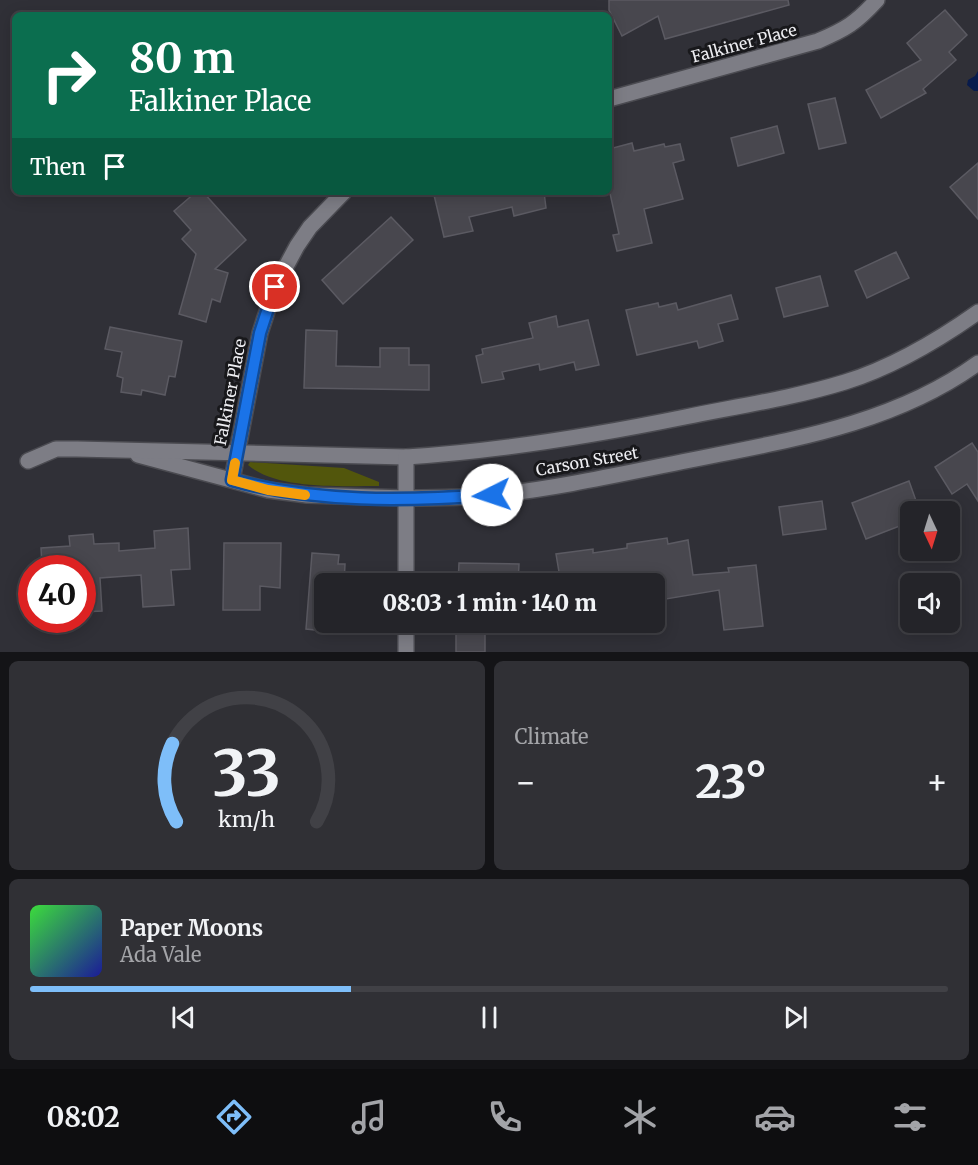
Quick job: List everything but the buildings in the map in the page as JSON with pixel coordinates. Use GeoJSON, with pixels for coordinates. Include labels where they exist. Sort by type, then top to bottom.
{"type":"FeatureCollection","features":[{"type":"Feature","properties":{"kind":"street","name":"Falkiner Place"},"geometry":{"type":"LineString","coordinates":[[612,98],[818,41],[846,29],[877,0]]}},
{"type":"Feature","properties":{"kind":"street","name":"Falkiner Place"},"geometry":{"type":"LineString","coordinates":[[232,480],[260,333],[275,287],[310,227],[341,195]]}},
{"type":"Feature","properties":{"kind":"street","name":"Carson Street"},"geometry":{"type":"LineString","coordinates":[[28,461],[56,449],[406,457],[478,452],[561,440],[803,393],[847,381],[921,349],[978,312]]}},
{"type":"Feature","properties":{"kind":"street","name":"Carson Street"},"geometry":{"type":"LineString","coordinates":[[118,449],[184,469],[268,490],[307,495],[406,498],[483,495],[539,489],[800,438],[850,425],[900,406],[940,387],[978,363]]}},
{"type":"Feature","properties":{"kind":"street"},"geometry":{"type":"LineString","coordinates":[[406,457],[406,573]]}},
{"type":"Feature","properties":{"kind":"street"},"geometry":{"type":"LineString","coordinates":[[406,633],[406,652]]}},
{"type":"Feature","properties":{"kind":"shaded area"},"geometry":{"type":"Polygon","coordinates":[[[250,462],[344,468],[379,482],[379,486],[292,483],[260,473],[248,465],[250,462]]]}},
{"type":"Feature","properties":{"kind":"water"},"geometry":{"type":"Polygon","coordinates":[[[978,71],[978,91],[974,91],[967,85],[968,80],[978,71]]]}},
{"type":"Feature","properties":{"kind":"slow traffic"},"geometry":{"type":"LineString","coordinates":[[235,463],[232,480],[268,490],[305,495]]}},
{"type":"Feature","properties":{"kind":"route"},"geometry":{"type":"LineString","coordinates":[[275,287],[260,333],[232,480],[268,490],[356,498],[442,498],[492,495]]}}]}
